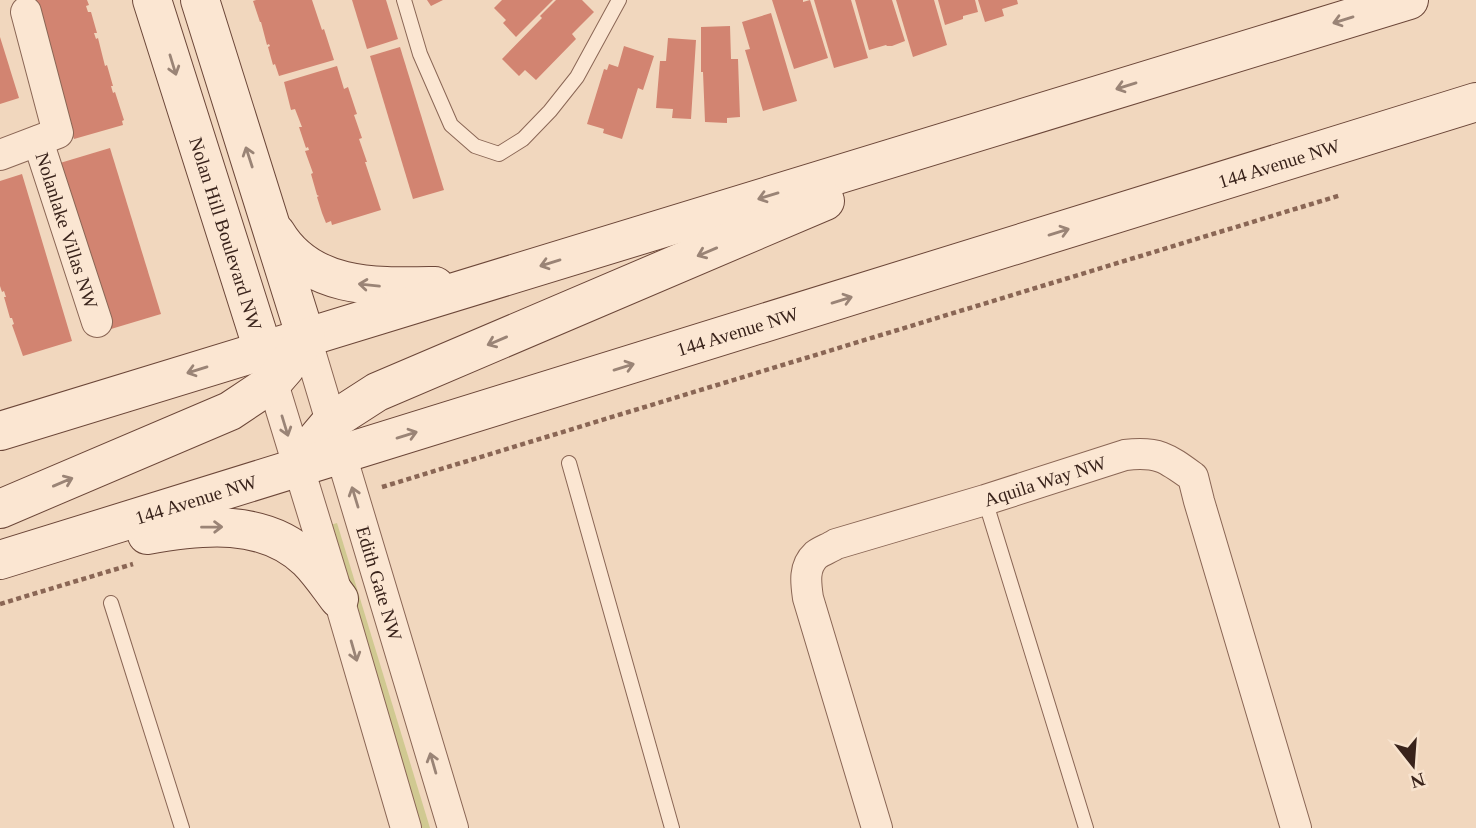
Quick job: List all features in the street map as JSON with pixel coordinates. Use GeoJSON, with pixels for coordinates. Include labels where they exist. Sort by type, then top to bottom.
{"type":"FeatureCollection","features":[{"type":"Feature","properties":{"kind":"main road","name":"Nolan Hill Boulevard NW"},"geometry":{"type":"LineString","coordinates":[[152,0],[267,367]]}},
{"type":"Feature","properties":{"kind":"main road"},"geometry":{"type":"LineString","coordinates":[[200,0],[306,338]]}},
{"type":"Feature","properties":{"kind":"main road"},"geometry":{"type":"LineString","coordinates":[[0,431],[267,367],[306,338],[1409,0]]}},
{"type":"Feature","properties":{"kind":"main road"},"geometry":{"type":"LineString","coordinates":[[1281,163],[1476,82]]}},
{"type":"Feature","properties":{"kind":"main road","name":"144 Avenue NW"},"geometry":{"type":"LineString","coordinates":[[337,438],[1281,163],[1476,102]]}},
{"type":"Feature","properties":{"kind":"main road"},"geometry":{"type":"LineString","coordinates":[[298,469],[310,447],[337,438],[377,392],[1017,119]]}},
{"type":"Feature","properties":{"kind":"main road"},"geometry":{"type":"LineString","coordinates":[[270,222],[283,245],[296,258],[325,276],[351,283],[391,287],[486,283]]}},
{"type":"Feature","properties":{"kind":"main road"},"geometry":{"type":"LineString","coordinates":[[0,509],[209,420],[253,397],[267,367]]}},
{"type":"Feature","properties":{"kind":"main road","name":"144 Avenue NW"},"geometry":{"type":"LineString","coordinates":[[0,561],[298,469]]}},
{"type":"Feature","properties":{"kind":"main road"},"geometry":{"type":"LineString","coordinates":[[0,561],[172,531],[231,527],[262,533],[297,551],[339,599]]}},
{"type":"Feature","properties":{"kind":"street","name":"Nolanlake Villas NW"},"geometry":{"type":"LineString","coordinates":[[0,155],[58,133],[26,12]]}},
{"type":"Feature","properties":{"kind":"street","name":"Nolanlake Villas NW"},"geometry":{"type":"LineString","coordinates":[[38,141],[97,322]]}},
{"type":"Feature","properties":{"kind":"street","name":"Edith Gate NW"},"geometry":{"type":"LineString","coordinates":[[306,338],[453,828]]}},
{"type":"Feature","properties":{"kind":"street","name":"Nolan Hill Boulevard NW"},"geometry":{"type":"LineString","coordinates":[[267,367],[298,469]]}},
{"type":"Feature","properties":{"kind":"street","name":"Aquila Way NW"},"geometry":{"type":"LineString","coordinates":[[877,828],[808,598],[808,568],[816,555],[836,544],[1125,455],[1142,453],[1160,456],[1193,477],[1296,828]]}},
{"type":"Feature","properties":{"kind":"street"},"geometry":{"type":"LineString","coordinates":[[298,469],[406,828]]}},
{"type":"Feature","properties":{"kind":"lane"},"geometry":{"type":"LineString","coordinates":[[404,0],[420,54],[451,125],[475,146],[499,154],[523,139],[577,77],[619,0]]}},
{"type":"Feature","properties":{"kind":"lane"},"geometry":{"type":"LineString","coordinates":[[569,463],[672,828]]}},
{"type":"Feature","properties":{"kind":"lane"},"geometry":{"type":"LineString","coordinates":[[985,500],[1086,828]]}},
{"type":"Feature","properties":{"kind":"lane"},"geometry":{"type":"LineString","coordinates":[[111,603],[182,828]]}},
{"type":"Feature","properties":{"kind":"path"},"geometry":{"type":"LineString","coordinates":[[385,498],[381,486],[1341,195]]}},
{"type":"Feature","properties":{"kind":"shaded area"},"geometry":{"type":"Polygon","coordinates":[[[337,523],[430,828],[419,828],[327,526],[337,523]]]}},
{"type":"Feature","properties":{"kind":"building"},"geometry":{"type":"Polygon","coordinates":[[[32,0],[87,0],[89,5],[86,6],[88,12],[91,12],[97,33],[94,33],[96,39],[98,38],[105,66],[107,65],[113,93],[115,92],[124,120],[123,125],[74,139],[32,0]]]}},
{"type":"Feature","properties":{"kind":"building"},"geometry":{"type":"Polygon","coordinates":[[[312,0],[334,60],[279,76],[253,1],[312,0]]]}},
{"type":"Feature","properties":{"kind":"building"},"geometry":{"type":"Polygon","coordinates":[[[352,0],[386,0],[398,39],[367,49],[352,0]]]}},
{"type":"Feature","properties":{"kind":"building"},"geometry":{"type":"Polygon","coordinates":[[[427,0],[443,0],[431,6],[427,0]]]}},
{"type":"Feature","properties":{"kind":"building"},"geometry":{"type":"Polygon","coordinates":[[[502,0],[553,0],[516,37],[503,23],[506,20],[494,8],[502,0]]]}},
{"type":"Feature","properties":{"kind":"building"},"geometry":{"type":"Polygon","coordinates":[[[556,0],[582,0],[594,12],[572,34],[576,39],[536,80],[525,70],[519,76],[502,59],[556,0]]]}},
{"type":"Feature","properties":{"kind":"building"},"geometry":{"type":"Polygon","coordinates":[[[772,0],[810,0],[828,58],[794,69],[772,0]]]}},
{"type":"Feature","properties":{"kind":"building"},"geometry":{"type":"Polygon","coordinates":[[[814,0],[851,0],[868,58],[834,68],[814,0]]]}},
{"type":"Feature","properties":{"kind":"building"},"geometry":{"type":"Polygon","coordinates":[[[855,0],[892,0],[905,41],[869,50],[855,0]]]}},
{"type":"Feature","properties":{"kind":"building"},"geometry":{"type":"Polygon","coordinates":[[[896,0],[934,0],[947,45],[913,57],[896,0]]]}},
{"type":"Feature","properties":{"kind":"building"},"geometry":{"type":"Polygon","coordinates":[[[938,0],[975,0],[978,12],[945,25],[938,0]]]}},
{"type":"Feature","properties":{"kind":"building"},"geometry":{"type":"Polygon","coordinates":[[[978,0],[1017,0],[1018,4],[1002,9],[1004,16],[985,22],[978,0]]]}},
{"type":"Feature","properties":{"kind":"building"},"geometry":{"type":"Polygon","coordinates":[[[771,13],[797,101],[763,111],[745,50],[750,49],[742,22],[771,13]]]}},
{"type":"Feature","properties":{"kind":"building"},"geometry":{"type":"Polygon","coordinates":[[[730,26],[731,59],[738,59],[740,117],[727,118],[727,123],[705,122],[701,27],[730,26]]]}},
{"type":"Feature","properties":{"kind":"building"},"geometry":{"type":"Polygon","coordinates":[[[0,37],[19,98],[0,104],[0,37]]]}},
{"type":"Feature","properties":{"kind":"building"},"geometry":{"type":"Polygon","coordinates":[[[668,38],[696,40],[691,119],[672,118],[673,109],[656,108],[660,61],[666,61],[668,38]]]}},
{"type":"Feature","properties":{"kind":"building"},"geometry":{"type":"Polygon","coordinates":[[[624,46],[654,56],[643,90],[638,88],[622,139],[603,133],[604,129],[587,124],[604,69],[607,70],[609,64],[618,67],[624,46]]]}},
{"type":"Feature","properties":{"kind":"building"},"geometry":{"type":"Polygon","coordinates":[[[400,47],[444,190],[413,199],[370,56],[400,47]]]}},
{"type":"Feature","properties":{"kind":"building"},"geometry":{"type":"Polygon","coordinates":[[[337,66],[344,89],[348,87],[357,114],[354,115],[362,138],[359,139],[381,210],[332,225],[331,221],[326,223],[322,213],[305,151],[309,150],[306,148],[295,109],[291,110],[284,82],[337,66]]]}},
{"type":"Feature","properties":{"kind":"building"},"geometry":{"type":"Polygon","coordinates":[[[110,148],[161,314],[111,329],[60,163],[110,148]]]}},
{"type":"Feature","properties":{"kind":"building"},"geometry":{"type":"Polygon","coordinates":[[[22,174],[72,341],[23,356],[6,297],[0,286],[0,181],[22,174]]]}}]}
